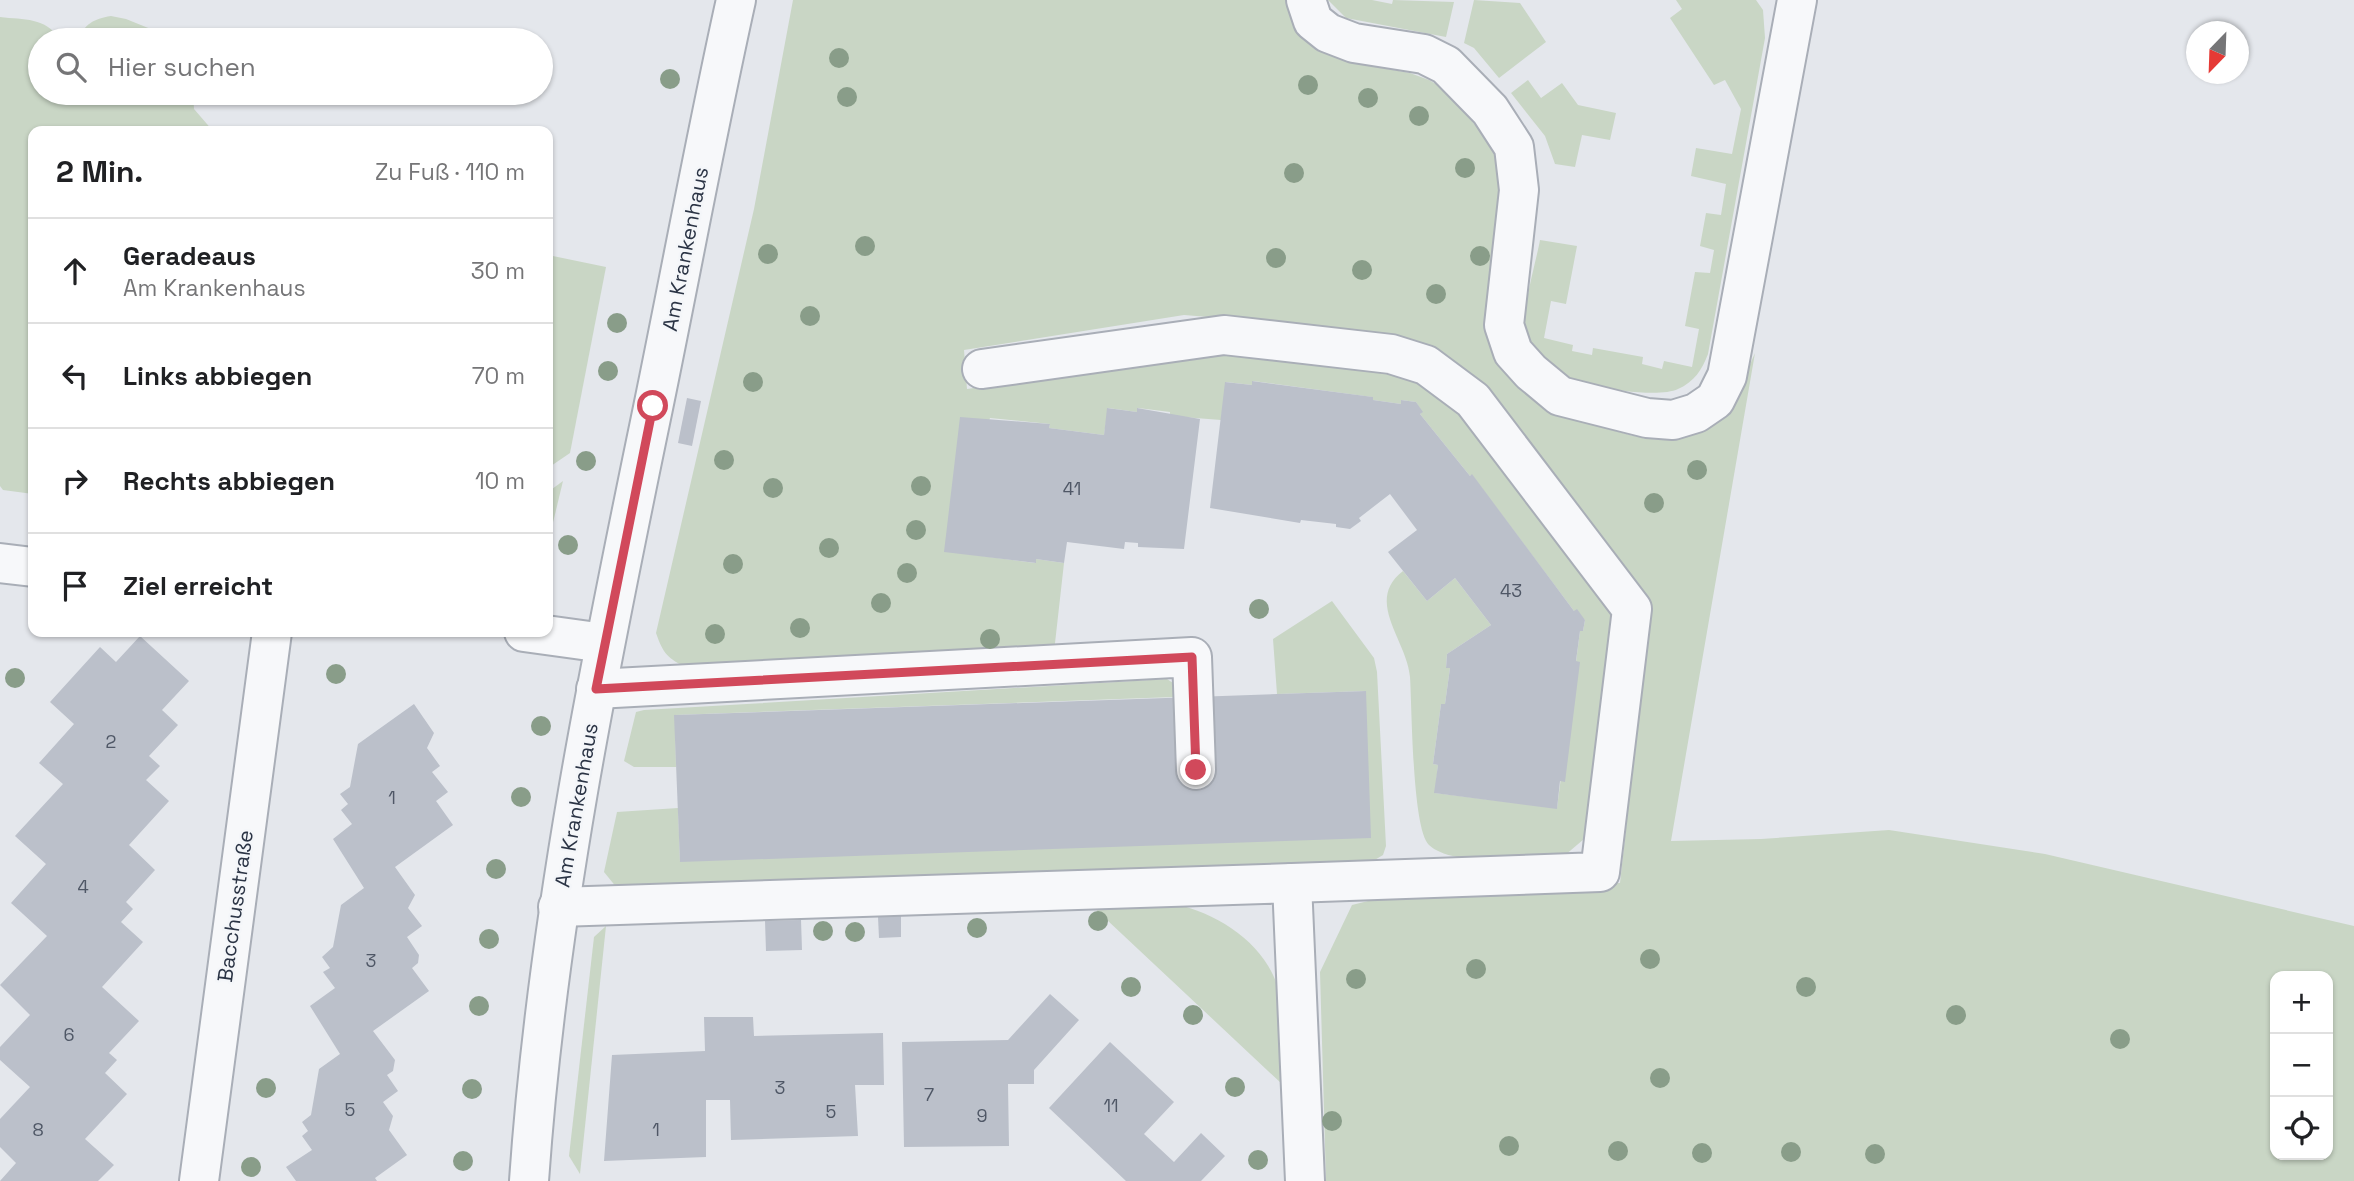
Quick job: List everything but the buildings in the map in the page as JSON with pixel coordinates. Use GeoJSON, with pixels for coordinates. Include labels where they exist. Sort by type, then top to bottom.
{"type":"FeatureCollection","features":[{"type":"Feature","properties":{"kind":"street","name":"Am Krankenhaus"},"geometry":{"type":"LineString","coordinates":[[722,62],[727,0]]}},
{"type":"Feature","properties":{"kind":"street","name":"Am Krankenhaus"},"geometry":{"type":"LineString","coordinates":[[529,1181],[536,1080],[558,906],[604,643],[736,0]]}},
{"type":"Feature","properties":{"kind":"street"},"geometry":{"type":"LineString","coordinates":[[1306,0],[1313,21],[1328,33],[1354,43],[1424,54],[1446,65],[1490,110],[1514,147],[1520,190],[1504,326],[1513,352],[1560,396],[1647,418],[1673,420],[1696,413],[1715,400],[1727,376],[1797,0]]}},
{"type":"Feature","properties":{"kind":"street"},"geometry":{"type":"LineString","coordinates":[[558,906],[1600,872],[1632,609],[1473,400],[1426,365],[1391,354],[1224,335],[982,369]]}},
{"type":"Feature","properties":{"kind":"street"},"geometry":{"type":"LineString","coordinates":[[0,562],[28,566]]}},
{"type":"Feature","properties":{"kind":"street"},"geometry":{"type":"LineString","coordinates":[[553,636],[604,643]]}},
{"type":"Feature","properties":{"kind":"street","name":"Bacchusstraße"},"geometry":{"type":"LineString","coordinates":[[199,1181],[271,637]]}},
{"type":"Feature","properties":{"kind":"street"},"geometry":{"type":"LineString","coordinates":[[596,689],[1192,657],[1196,770]]}},
{"type":"Feature","properties":{"kind":"street"},"geometry":{"type":"LineString","coordinates":[[1292,883],[1305,1181]]}},
{"type":"Feature","properties":{"kind":"green space"},"geometry":{"type":"Polygon","coordinates":[[[793,0],[1289,0],[1327,53],[1348,62],[1410,73],[1429,80],[1446,90],[1491,144],[1503,176],[1486,324],[1564,412],[1590,424],[1647,438],[1670,440],[1690,436],[1706,428],[1720,415],[1744,377],[1755,353],[1671,841],[1761,839],[1889,830],[2045,854],[2354,926],[2354,1181],[1326,1181],[1320,972],[1352,905],[1408,891],[1620,883],[1649,616],[1475,380],[1454,361],[1429,348],[1245,320],[1184,315],[964,350],[967,389],[1225,352],[1397,373],[1421,382],[1464,414],[1607,601],[1615,625],[1589,827],[1584,839],[1564,856],[1493,860],[1456,857],[1429,845],[1423,834],[1416,792],[1410,677],[1387,608],[1387,595],[1392,583],[1403,571],[1427,601],[1455,578],[1491,625],[1447,654],[1446,667],[1450,668],[1445,704],[1441,704],[1433,764],[1438,765],[1435,793],[1557,808],[1580,631],[1583,631],[1585,620],[1574,611],[1472,475],[1470,476],[1420,414],[1422,412],[1416,402],[1401,400],[1401,404],[1373,400],[1372,397],[1253,381],[1252,385],[1226,382],[1221,420],[1170,416],[1170,412],[1138,408],[1137,412],[1108,408],[1104,435],[1049,428],[1050,424],[990,418],[945,551],[1035,563],[1036,559],[1064,563],[1054,652],[684,666],[666,653],[656,633],[754,209],[793,0]]]}},
{"type":"Feature","properties":{"kind":"green space"},"geometry":{"type":"Polygon","coordinates":[[[1328,0],[1372,0],[1392,4],[1393,0],[1454,2],[1446,37],[1346,18],[1328,0]]]}},
{"type":"Feature","properties":{"kind":"green space"},"geometry":{"type":"Polygon","coordinates":[[[1474,0],[1520,3],[1546,42],[1499,78],[1474,48],[1464,43],[1474,0]]]}},
{"type":"Feature","properties":{"kind":"green space"},"geometry":{"type":"Polygon","coordinates":[[[1676,0],[1756,0],[1763,10],[1765,38],[1708,354],[1693,379],[1678,389],[1651,393],[1593,386],[1560,376],[1546,368],[1527,340],[1526,306],[1540,240],[1577,246],[1566,304],[1551,301],[1544,338],[1573,345],[1572,351],[1592,355],[1593,348],[1643,357],[1642,364],[1662,369],[1664,361],[1692,367],[1699,329],[1685,326],[1695,272],[1710,273],[1714,250],[1700,246],[1706,213],[1721,215],[1726,184],[1691,176],[1696,148],[1732,154],[1741,109],[1725,80],[1714,85],[1670,18],[1682,9],[1676,0]]]}},
{"type":"Feature","properties":{"kind":"green space"},"geometry":{"type":"Polygon","coordinates":[[[111,16],[148,28],[85,28],[99,19],[111,16]]]}},
{"type":"Feature","properties":{"kind":"green space"},"geometry":{"type":"Polygon","coordinates":[[[0,17],[26,19],[49,28],[28,28],[28,105],[194,105],[194,109],[209,126],[28,126],[28,493],[3,490],[0,486],[0,17]]]}},
{"type":"Feature","properties":{"kind":"green space"},"geometry":{"type":"Polygon","coordinates":[[[1528,80],[1541,98],[1562,83],[1578,105],[1616,113],[1610,140],[1582,135],[1575,167],[1555,164],[1545,136],[1511,93],[1528,80]]]}},
{"type":"Feature","properties":{"kind":"green space"},"geometry":{"type":"Polygon","coordinates":[[[553,256],[606,267],[570,453],[553,465],[553,256]]]}},
{"type":"Feature","properties":{"kind":"green space"},"geometry":{"type":"Polygon","coordinates":[[[563,481],[553,523],[553,488],[563,481]]]}},
{"type":"Feature","properties":{"kind":"green space"},"geometry":{"type":"Polygon","coordinates":[[[1332,601],[1374,658],[1377,672],[1386,846],[1383,855],[1373,861],[617,888],[604,872],[617,812],[678,808],[680,862],[1366,691],[1277,694],[1273,639],[1332,601]]]}},
{"type":"Feature","properties":{"kind":"green space"},"geometry":{"type":"Polygon","coordinates":[[[1167,679],[1173,683],[1174,697],[675,715],[676,767],[634,767],[624,761],[636,712],[644,710],[1167,679]]]}},
{"type":"Feature","properties":{"kind":"green space"},"geometry":{"type":"Polygon","coordinates":[[[1176,904],[1213,917],[1230,927],[1246,939],[1270,969],[1282,1008],[1282,1084],[1091,905],[1176,904]]]}},
{"type":"Feature","properties":{"kind":"green space"},"geometry":{"type":"Polygon","coordinates":[[[606,926],[580,1174],[569,1156],[594,937],[606,926]]]}},
{"type":"Feature","properties":{"kind":"route"},"geometry":{"type":"LineString","coordinates":[[653,406],[596,689],[1192,657],[1196,770]]}}]}
